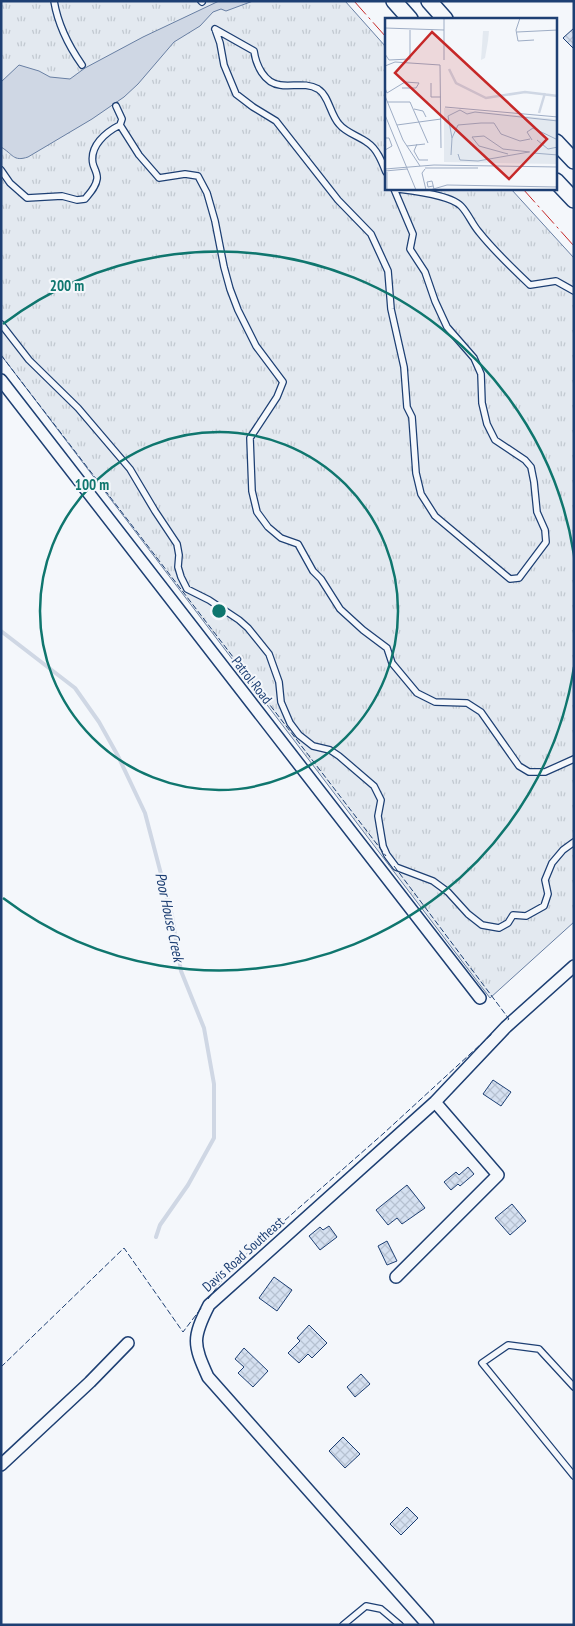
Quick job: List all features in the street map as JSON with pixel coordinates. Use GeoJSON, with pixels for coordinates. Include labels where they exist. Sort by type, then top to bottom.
{"type":"FeatureCollection","features":[{"type":"Feature","properties":{"kind":"main road"},"geometry":{"type":"LineString","coordinates":[[394,1],[409,18]]}},
{"type":"Feature","properties":{"kind":"main road"},"geometry":{"type":"LineString","coordinates":[[429,1],[444,18]]}},
{"type":"Feature","properties":{"kind":"main road"},"geometry":{"type":"LineString","coordinates":[[558,144],[574,161]]}},
{"type":"Feature","properties":{"kind":"main road"},"geometry":{"type":"LineString","coordinates":[[558,182],[574,200]]}},
{"type":"Feature","properties":{"kind":"street","name":"Patrol Road"},"geometry":{"type":"LineString","coordinates":[[1,380],[480,998]]}},
{"type":"Feature","properties":{"kind":"street","name":"Davis Road Southeast"},"geometry":{"type":"LineString","coordinates":[[428,1625],[208,1377],[198,1357],[195,1340],[198,1326],[209,1305],[435,1102],[506,1028],[574,966]]}},
{"type":"Feature","properties":{"kind":"street"},"geometry":{"type":"LineString","coordinates":[[396,1277],[498,1175],[435,1102]]}},
{"type":"Feature","properties":{"kind":"street"},"geometry":{"type":"LineString","coordinates":[[1,1465],[90,1382],[128,1343]]}},
{"type":"Feature","properties":{"kind":"lane"},"geometry":{"type":"LineString","coordinates":[[54,1],[58,20],[71,49],[82,65]]}},
{"type":"Feature","properties":{"kind":"lane"},"geometry":{"type":"LineString","coordinates":[[385,170],[379,156],[368,143],[340,125],[329,107],[325,96],[317,89],[308,85],[278,85],[265,77],[256,64],[254,52],[215,29],[224,65],[236,94],[253,107],[276,120],[338,200],[370,234],[387,265],[392,309],[404,367],[407,407],[412,417],[416,473],[420,494],[435,516],[470,546],[510,579],[519,578],[546,542],[545,530],[537,512],[531,467],[525,460],[495,440],[487,424],[482,403],[481,374],[474,358],[447,328],[425,272],[410,248],[413,234],[396,190]]}},
{"type":"Feature","properties":{"kind":"lane"},"geometry":{"type":"LineString","coordinates":[[1,170],[10,183],[27,198],[62,196],[77,200],[85,199],[92,190],[97,178],[92,155],[95,148],[106,133],[120,125],[122,119],[116,106]]}},
{"type":"Feature","properties":{"kind":"lane"},"geometry":{"type":"LineString","coordinates":[[120,125],[143,160],[159,178],[185,174],[198,176],[204,185],[215,221],[230,289],[256,346],[282,382],[277,397],[250,438],[252,491],[257,512],[268,528],[281,538],[298,544],[313,571],[340,609],[386,648],[392,663],[417,692],[435,702],[467,703],[481,712],[519,766],[529,772],[545,772],[574,759]]}},
{"type":"Feature","properties":{"kind":"lane"},"geometry":{"type":"LineString","coordinates":[[406,190],[447,199],[461,206],[476,230],[501,258],[530,285],[556,281],[574,291]]}},
{"type":"Feature","properties":{"kind":"lane"},"geometry":{"type":"LineString","coordinates":[[1,324],[29,360],[78,408],[130,469],[177,544],[180,577],[187,589],[209,600],[239,620],[248,628],[268,654],[279,682],[281,702],[290,723],[299,735],[313,746],[330,750],[339,756],[374,786],[381,800],[378,816],[383,846],[396,867],[433,881],[448,892],[468,914],[482,925],[499,928],[508,924],[513,915],[526,916],[544,906],[548,894],[546,880],[552,863],[563,850],[574,842]]}},
{"type":"Feature","properties":{"kind":"lane"},"geometry":{"type":"LineString","coordinates":[[574,1388],[539,1349],[508,1345],[482,1363],[574,1476]]}},
{"type":"Feature","properties":{"kind":"lane"},"geometry":{"type":"LineString","coordinates":[[343,1625],[366,1606],[381,1609],[400,1625]]}},
{"type":"Feature","properties":{"kind":"green space"},"geometry":{"type":"Polygon","coordinates":[[[1,1],[345,1],[385,46],[385,190],[512,190],[574,258],[574,922],[490,998],[1,355],[1,1]]]}},
{"type":"Feature","properties":{"kind":"shaded area"},"geometry":{"type":"Polygon","coordinates":[[[219,1],[253,1],[226,11],[221,9],[213,12],[200,26],[174,42],[138,84],[124,97],[92,119],[28,157],[16,158],[1,147],[1,82],[19,65],[39,71],[50,77],[70,79],[85,68],[143,37],[219,1]]]}},
{"type":"Feature","properties":{"kind":"building"},"geometry":{"type":"Polygon","coordinates":[[[574,28],[574,49],[563,38],[574,28]]]}},
{"type":"Feature","properties":{"kind":"building"},"geometry":{"type":"Polygon","coordinates":[[[493,1080],[511,1092],[501,1106],[483,1094],[493,1080]]]}},
{"type":"Feature","properties":{"kind":"building"},"geometry":{"type":"Polygon","coordinates":[[[468,1167],[474,1174],[460,1186],[458,1184],[451,1190],[444,1182],[456,1172],[459,1175],[468,1167]]]}},
{"type":"Feature","properties":{"kind":"building"},"geometry":{"type":"Polygon","coordinates":[[[407,1185],[425,1208],[402,1224],[397,1218],[388,1225],[376,1210],[407,1185]]]}},
{"type":"Feature","properties":{"kind":"building"},"geometry":{"type":"Polygon","coordinates":[[[512,1204],[526,1221],[510,1235],[495,1218],[512,1204]]]}},
{"type":"Feature","properties":{"kind":"building"},"geometry":{"type":"Polygon","coordinates":[[[329,1226],[337,1237],[320,1250],[309,1236],[320,1227],[323,1230],[329,1226]]]}},
{"type":"Feature","properties":{"kind":"building"},"geometry":{"type":"Polygon","coordinates":[[[387,1241],[397,1261],[387,1265],[378,1246],[387,1241]]]}},
{"type":"Feature","properties":{"kind":"building"},"geometry":{"type":"Polygon","coordinates":[[[274,1277],[292,1290],[277,1311],[259,1298],[274,1277]]]}},
{"type":"Feature","properties":{"kind":"building"},"geometry":{"type":"Polygon","coordinates":[[[309,1325],[327,1343],[312,1358],[308,1354],[299,1363],[288,1353],[300,1341],[297,1338],[309,1325]]]}},
{"type":"Feature","properties":{"kind":"building"},"geometry":{"type":"Polygon","coordinates":[[[244,1348],[268,1371],[253,1387],[238,1373],[244,1367],[235,1359],[244,1348]]]}},
{"type":"Feature","properties":{"kind":"building"},"geometry":{"type":"Polygon","coordinates":[[[361,1374],[370,1384],[355,1397],[347,1387],[361,1374]]]}},
{"type":"Feature","properties":{"kind":"building"},"geometry":{"type":"Polygon","coordinates":[[[343,1437],[360,1454],[345,1468],[329,1451],[343,1437]]]}},
{"type":"Feature","properties":{"kind":"building"},"geometry":{"type":"Polygon","coordinates":[[[407,1507],[418,1518],[401,1535],[390,1524],[407,1507]]]}},
{"type":"Feature","properties":{"kind":"waterway","name":"Poor House Creek"},"geometry":{"type":"LineString","coordinates":[[1,631],[75,688],[99,722],[118,756],[145,813],[172,916],[181,971],[204,1028],[214,1084],[214,1138],[188,1185],[160,1225],[156,1237]]}},
{"type":"Feature","properties":{"kind":"fence"},"geometry":{"type":"LineString","coordinates":[[1,355],[386,856]]}},
{"type":"Feature","properties":{"kind":"fence"},"geometry":{"type":"LineString","coordinates":[[394,866],[509,1019],[506,1021]]}},
{"type":"Feature","properties":{"kind":"fence"},"geometry":{"type":"LineString","coordinates":[[208,1299],[234,1265],[384,1133],[493,1033]]}},
{"type":"Feature","properties":{"kind":"fence"},"geometry":{"type":"LineString","coordinates":[[1,1367],[124,1248],[183,1332],[202,1307]]}},
{"type":"Feature","properties":{"kind":"power"},"geometry":{"type":"LineString","coordinates":[[354,1],[385,36]]}},
{"type":"Feature","properties":{"kind":"power"},"geometry":{"type":"LineString","coordinates":[[524,190],[574,246]]}}]}
